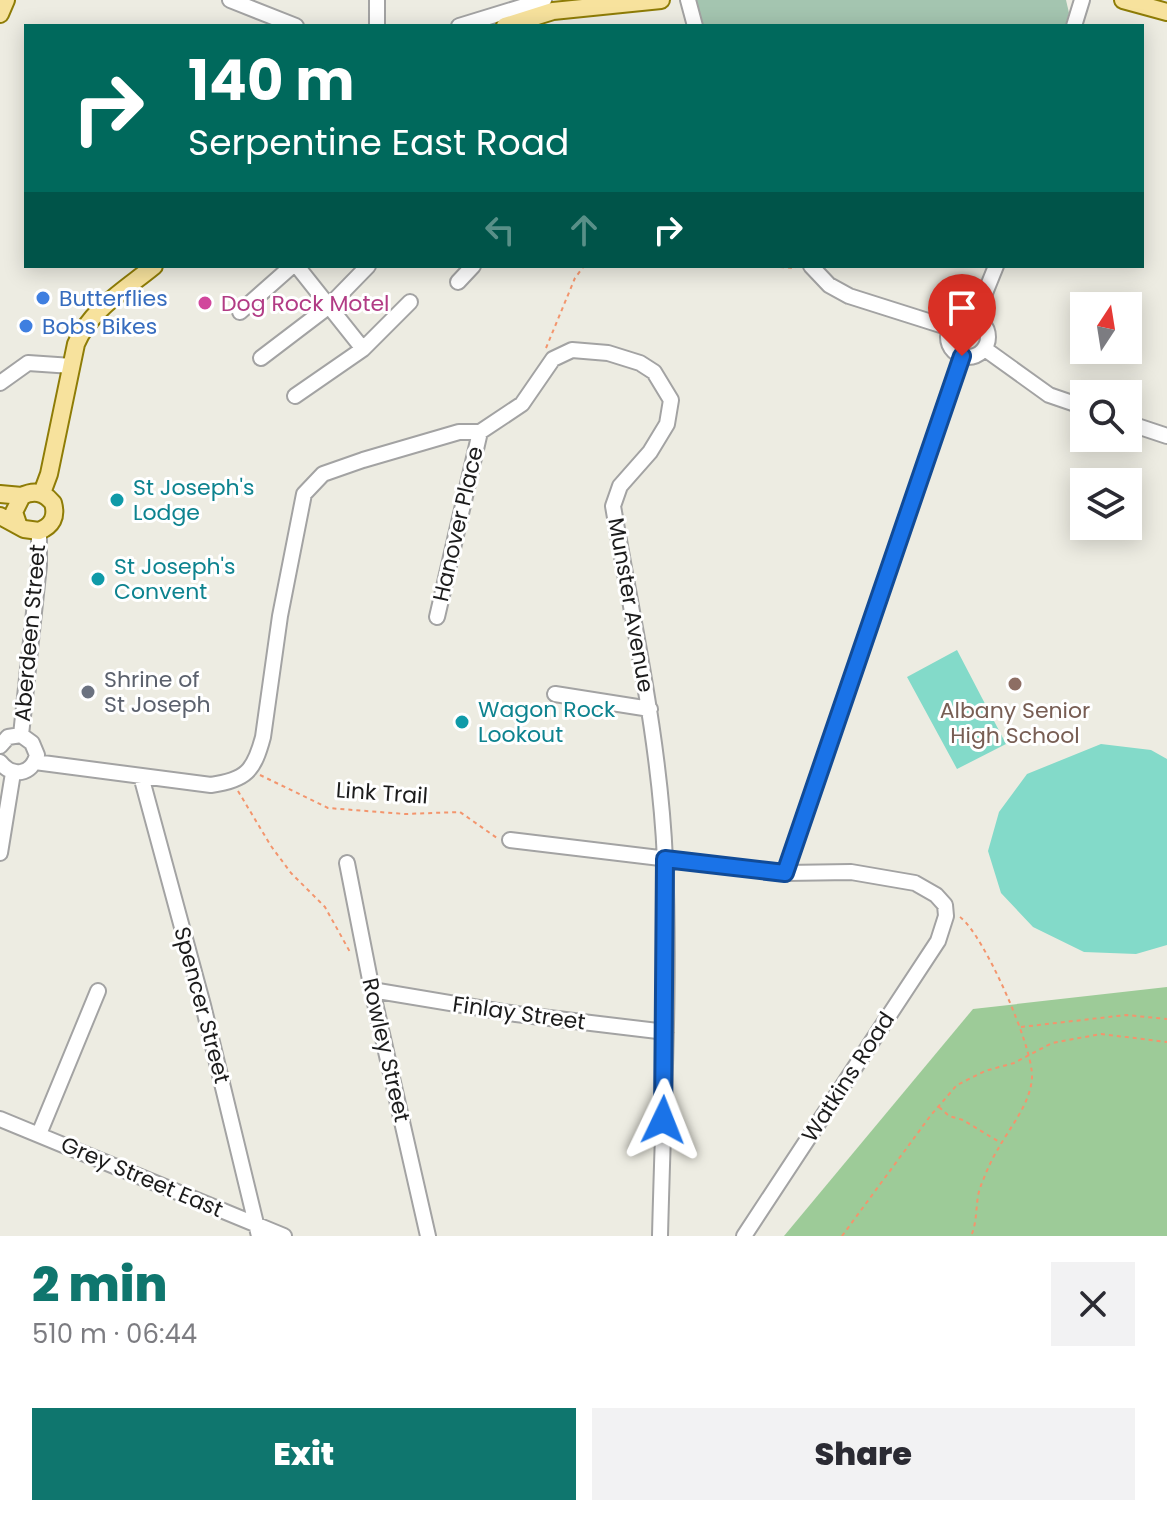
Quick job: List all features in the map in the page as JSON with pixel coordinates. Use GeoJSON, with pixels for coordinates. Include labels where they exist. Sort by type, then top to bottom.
{"type":"FeatureCollection","features":[{"type":"Feature","properties":{"kind":"main road"},"geometry":{"type":"LineString","coordinates":[[0,14],[6,0]]}},
{"type":"Feature","properties":{"kind":"main road"},"geometry":{"type":"LineString","coordinates":[[509,24],[549,4],[661,0]]}},
{"type":"Feature","properties":{"kind":"main road"},"geometry":{"type":"LineString","coordinates":[[1123,0],[1161,7]]}},
{"type":"Feature","properties":{"kind":"main road"},"geometry":{"type":"LineString","coordinates":[[42,493],[82,329],[94,315],[152,268]]}},
{"type":"Feature","properties":{"kind":"main road"},"geometry":{"type":"LineString","coordinates":[[0,494],[22,496],[42,493],[53,503],[54,517],[51,524],[39,531],[24,529],[0,516]]}},
{"type":"Feature","properties":{"kind":"main road"},"geometry":{"type":"LineString","coordinates":[[18,524],[14,512],[22,496]]}},
{"type":"Feature","properties":{"kind":"street"},"geometry":{"type":"LineString","coordinates":[[230,0],[291,24]]}},
{"type":"Feature","properties":{"kind":"street"},"geometry":{"type":"LineString","coordinates":[[377,0],[377,24]]}},
{"type":"Feature","properties":{"kind":"street"},"geometry":{"type":"LineString","coordinates":[[688,0],[694,24]]}},
{"type":"Feature","properties":{"kind":"street"},"geometry":{"type":"LineString","coordinates":[[1075,24],[1082,0]]}},
{"type":"Feature","properties":{"kind":"street"},"geometry":{"type":"LineString","coordinates":[[467,24],[549,4]]}},
{"type":"Feature","properties":{"kind":"street"},"geometry":{"type":"LineString","coordinates":[[240,312],[293,268]]}},
{"type":"Feature","properties":{"kind":"street"},"geometry":{"type":"LineString","coordinates":[[297,268],[363,349]]}},
{"type":"Feature","properties":{"kind":"street"},"geometry":{"type":"LineString","coordinates":[[261,358],[328,307],[366,268]]}},
{"type":"Feature","properties":{"kind":"street"},"geometry":{"type":"LineString","coordinates":[[458,282],[471,268]]}},
{"type":"Feature","properties":{"kind":"street"},"geometry":{"type":"LineString","coordinates":[[813,268],[829,285],[849,296],[950,328]]}},
{"type":"Feature","properties":{"kind":"street"},"geometry":{"type":"LineString","coordinates":[[975,318],[995,268]]}},
{"type":"Feature","properties":{"kind":"street"},"geometry":{"type":"LineString","coordinates":[[295,396],[363,349],[410,302]]}},
{"type":"Feature","properties":{"kind":"street"},"geometry":{"type":"LineString","coordinates":[[975,318],[988,331],[988,344],[974,357],[962,356],[951,348],[950,328],[958,320],[975,318]]}},
{"type":"Feature","properties":{"kind":"street"},"geometry":{"type":"LineString","coordinates":[[985,349],[1049,395],[1070,402]]}},
{"type":"Feature","properties":{"kind":"street","name":"Munster Avenue"},"geometry":{"type":"LineString","coordinates":[[254,764],[304,494],[323,474],[459,432],[480,432],[522,404],[553,359],[572,350],[608,353],[640,363],[654,372],[671,400],[667,424],[650,452],[620,486],[613,506],[650,709],[665,859],[666,1032],[660,1236]]}},
{"type":"Feature","properties":{"kind":"street"},"geometry":{"type":"LineString","coordinates":[[785,873],[962,356]]}},
{"type":"Feature","properties":{"kind":"street"},"geometry":{"type":"LineString","coordinates":[[0,383],[28,363],[72,366]]}},
{"type":"Feature","properties":{"kind":"street"},"geometry":{"type":"LineString","coordinates":[[1142,428],[1167,436]]}},
{"type":"Feature","properties":{"kind":"street","name":"Hanover Place"},"geometry":{"type":"LineString","coordinates":[[437,617],[480,432]]}},
{"type":"Feature","properties":{"kind":"street","name":"Aberdeen Street"},"geometry":{"type":"LineString","coordinates":[[21,735],[39,565],[39,531]]}},
{"type":"Feature","properties":{"kind":"street"},"geometry":{"type":"LineString","coordinates":[[555,694],[650,709]]}},
{"type":"Feature","properties":{"kind":"street"},"geometry":{"type":"LineString","coordinates":[[0,746],[8,737],[21,735],[36,748],[35,762],[26,771],[13,773],[0,762]]}},
{"type":"Feature","properties":{"kind":"street"},"geometry":{"type":"LineString","coordinates":[[35,762],[211,785],[232,782],[254,764]]}},
{"type":"Feature","properties":{"kind":"street"},"geometry":{"type":"LineString","coordinates":[[0,853],[13,773]]}},
{"type":"Feature","properties":{"kind":"street","name":"Spencer Street"},"geometry":{"type":"LineString","coordinates":[[141,776],[203,1005],[258,1231]]}},
{"type":"Feature","properties":{"kind":"street"},"geometry":{"type":"LineString","coordinates":[[510,840],[785,873],[851,872],[915,883],[936,895],[946,910]]}},
{"type":"Feature","properties":{"kind":"street","name":"Rowley Street"},"geometry":{"type":"LineString","coordinates":[[347,863],[372,990],[428,1236]]}},
{"type":"Feature","properties":{"kind":"street","name":"Watkins Road"},"geometry":{"type":"LineString","coordinates":[[744,1236],[938,941],[946,910]]}},
{"type":"Feature","properties":{"kind":"street","name":"Finlay Street"},"geometry":{"type":"LineString","coordinates":[[372,990],[516,1014],[666,1032]]}},
{"type":"Feature","properties":{"kind":"street"},"geometry":{"type":"LineString","coordinates":[[39,1134],[98,991]]}},
{"type":"Feature","properties":{"kind":"street","name":"Grey Street East"},"geometry":{"type":"LineString","coordinates":[[0,1119],[258,1231],[284,1236]]}},
{"type":"Feature","properties":{"kind":"path"},"geometry":{"type":"LineString","coordinates":[[545,371],[547,345],[575,278],[582,268]]}},
{"type":"Feature","properties":{"kind":"path","name":"Link Trail"},"geometry":{"type":"LineString","coordinates":[[254,764],[328,808],[405,814],[460,812],[500,839],[510,840]]}},
{"type":"Feature","properties":{"kind":"path"},"geometry":{"type":"LineString","coordinates":[[232,782],[282,861],[325,907],[349,951],[366,959]]}},
{"type":"Feature","properties":{"kind":"path"},"geometry":{"type":"LineString","coordinates":[[946,910],[969,924],[987,955],[1021,1027],[1030,1055],[1032,1080],[1020,1113],[1001,1143],[979,1191],[971,1236]]}},
{"type":"Feature","properties":{"kind":"path"},"geometry":{"type":"LineString","coordinates":[[1021,1027],[1126,1015],[1167,1019]]}},
{"type":"Feature","properties":{"kind":"path"},"geometry":{"type":"LineString","coordinates":[[842,1236],[957,1085],[1052,1043],[1101,1034],[1167,1042]]}},
{"type":"Feature","properties":{"kind":"path"},"geometry":{"type":"LineString","coordinates":[[938,1106],[949,1116],[963,1120],[1001,1143]]}},
{"type":"Feature","properties":{"kind":"green space"},"geometry":{"type":"Polygon","coordinates":[[[694,0],[1066,0],[1069,13],[1066,24],[700,24],[694,0]]]}},
{"type":"Feature","properties":{"kind":"green space"},"geometry":{"type":"Polygon","coordinates":[[[1167,987],[1167,1236],[784,1236],[973,1009],[1167,987]]]}},
{"type":"Feature","properties":{"kind":"shaded area"},"geometry":{"type":"Polygon","coordinates":[[[957,650],[1006,744],[957,769],[907,677],[957,650]]]}},
{"type":"Feature","properties":{"kind":"shaded area"},"geometry":{"type":"Polygon","coordinates":[[[1101,744],[1151,750],[1167,759],[1167,945],[1136,954],[1084,952],[1033,927],[1001,893],[988,851],[999,812],[1027,774],[1101,744]]]}},
{"type":"Feature","properties":{"kind":"place","name":"Butterflies"},"geometry":{"type":"Point","coordinates":[43,298]}},
{"type":"Feature","properties":{"kind":"place","name":"Dog Rock Motel"},"geometry":{"type":"Point","coordinates":[205,303]}},
{"type":"Feature","properties":{"kind":"place","name":"Bobs Bikes"},"geometry":{"type":"Point","coordinates":[26,326]}},
{"type":"Feature","properties":{"kind":"place","name":"St Joseph's Lodge"},"geometry":{"type":"Point","coordinates":[117,500]}},
{"type":"Feature","properties":{"kind":"place","name":"St Joseph's Convent"},"geometry":{"type":"Point","coordinates":[98,579]}},
{"type":"Feature","properties":{"kind":"place","name":"Albany Senior High School"},"geometry":{"type":"Point","coordinates":[1015,684]}},
{"type":"Feature","properties":{"kind":"place","name":"Shrine of St Joseph"},"geometry":{"type":"Point","coordinates":[88,692]}},
{"type":"Feature","properties":{"kind":"place","name":"Wagon Rock Lookout"},"geometry":{"type":"Point","coordinates":[462,722]}},
{"type":"Feature","properties":{"kind":"route"},"geometry":{"type":"LineString","coordinates":[[663,1120],[665,859],[785,873],[962,356]]}}]}
